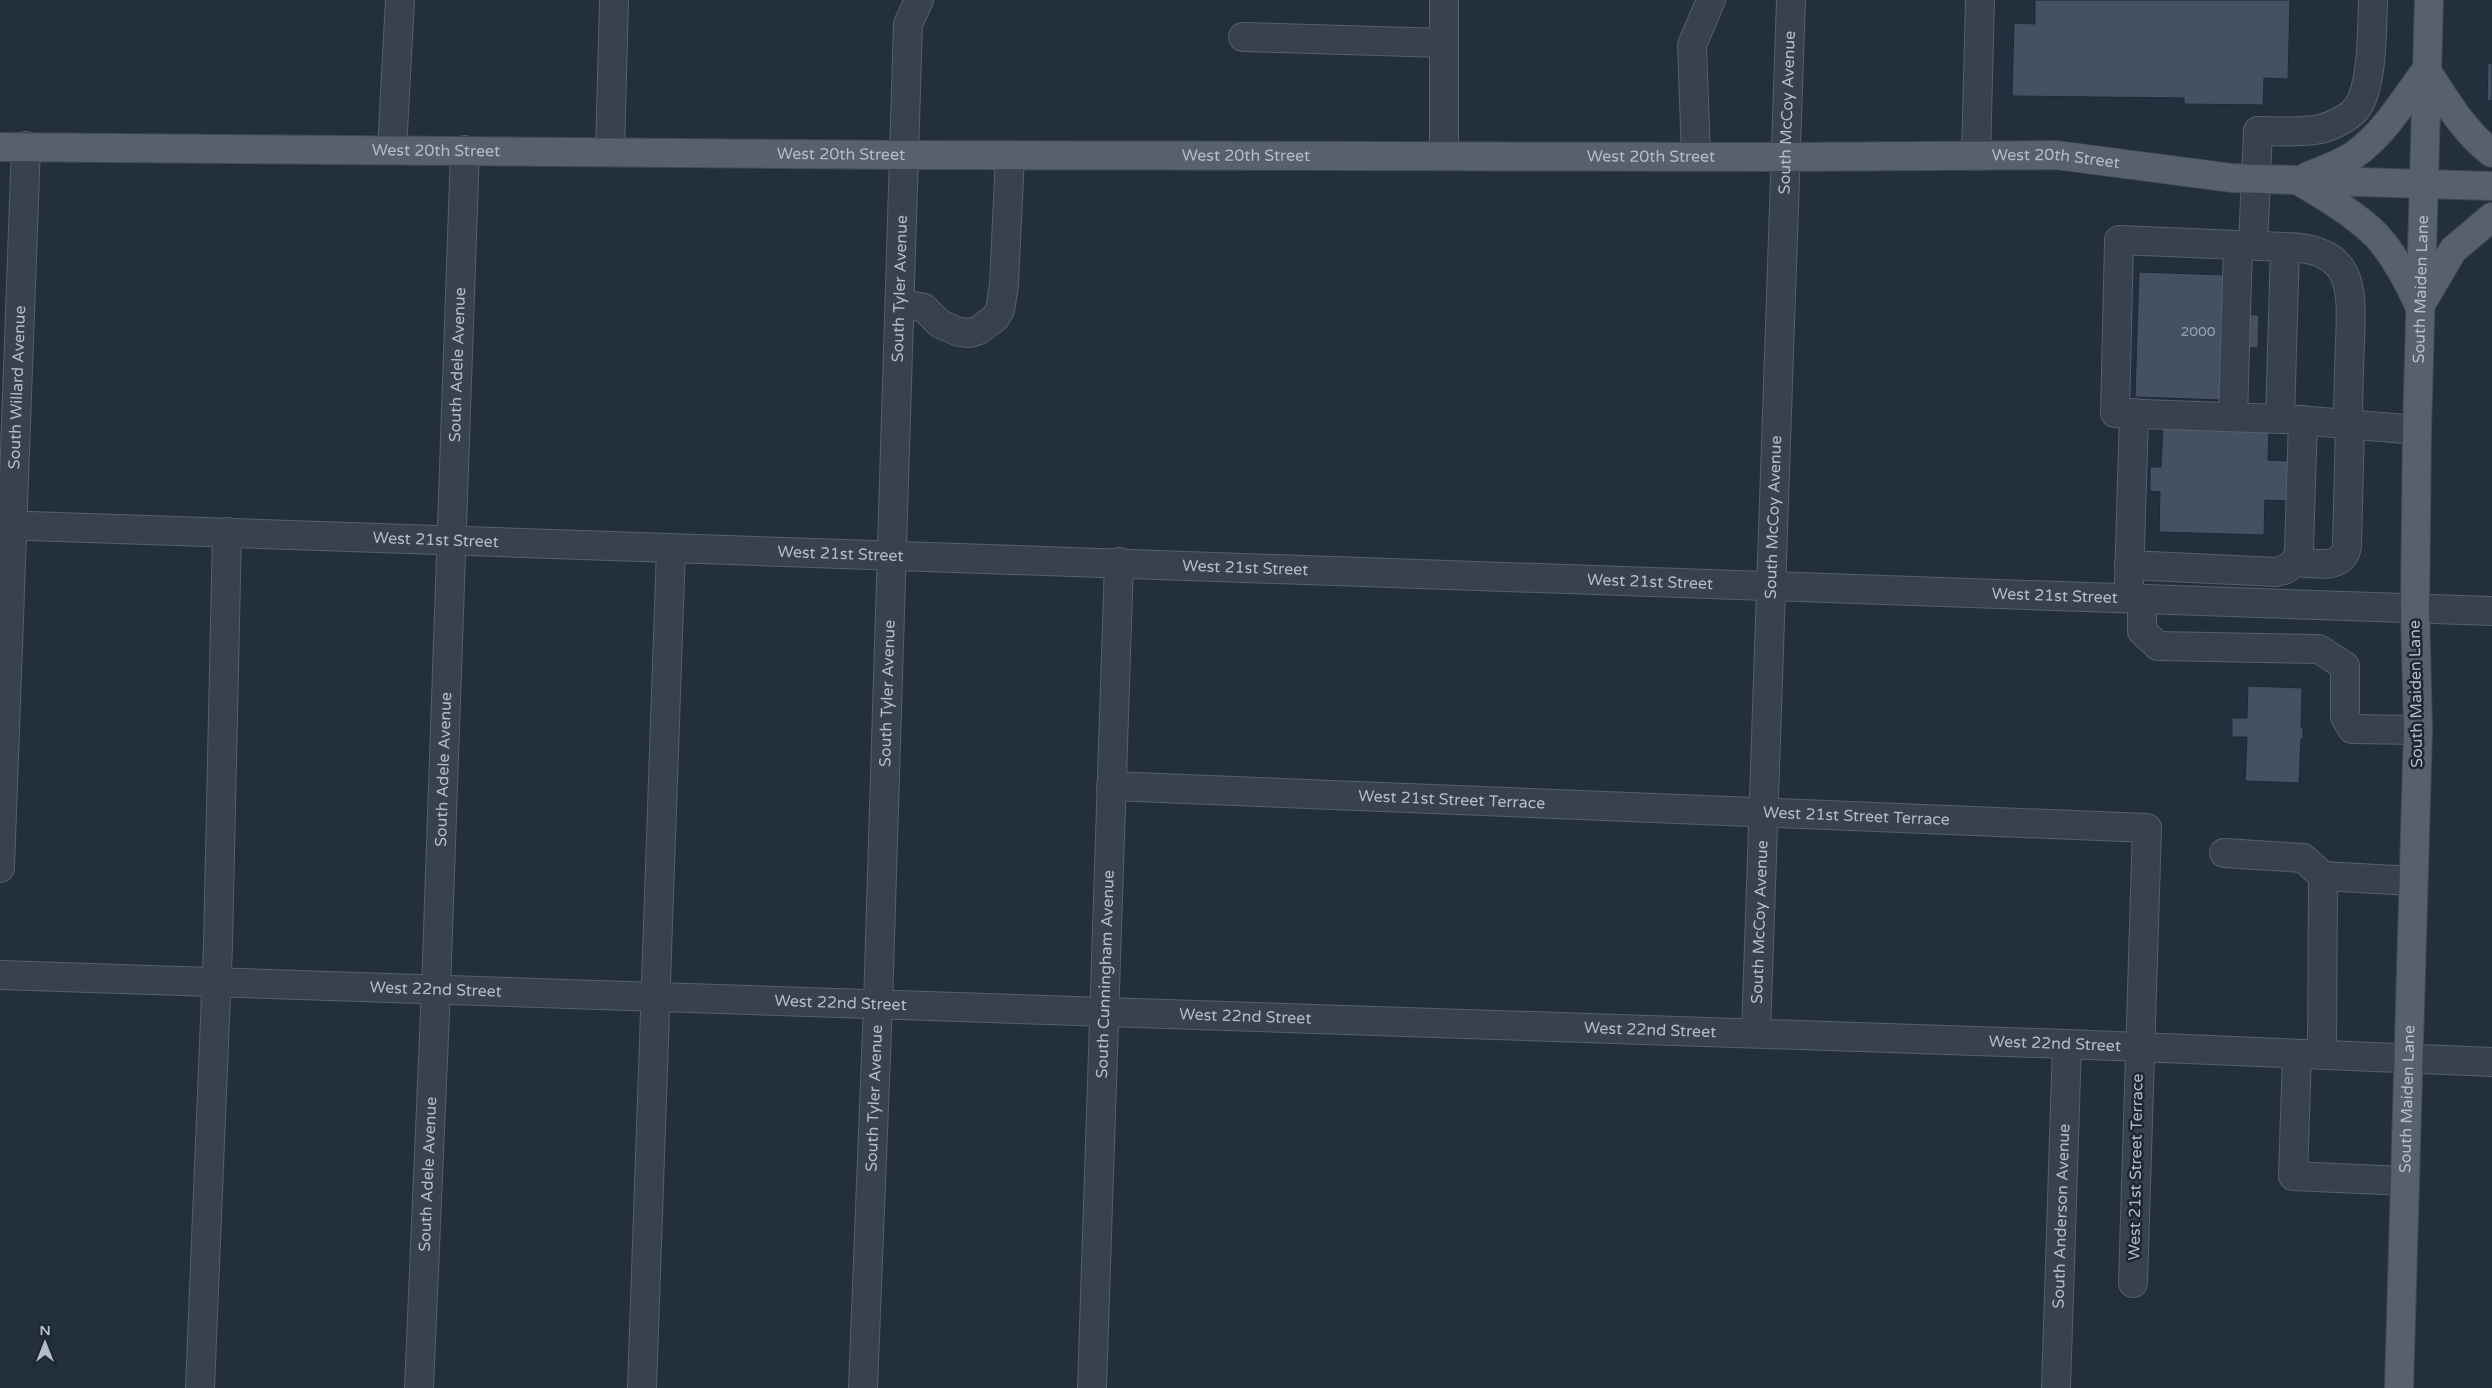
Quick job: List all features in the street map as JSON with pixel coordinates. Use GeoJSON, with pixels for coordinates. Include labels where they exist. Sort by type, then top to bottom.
{"type":"FeatureCollection","features":[{"type":"Feature","properties":{"kind":"main road","name":"South Maiden Lane"},"geometry":{"type":"LineString","coordinates":[[2399,1388],[2418,730],[2415,608],[2417,430],[2429,0]]}},
{"type":"Feature","properties":{"kind":"main road"},"geometry":{"type":"LineString","coordinates":[[2297,180],[2335,166],[2363,148],[2379,133],[2426,70],[2463,126],[2479,143],[2492,153]]}},
{"type":"Feature","properties":{"kind":"main road","name":"West 20th Street"},"geometry":{"type":"LineString","coordinates":[[13,147],[905,155],[1696,157],[2056,155],[2232,178],[2492,186]]}},
{"type":"Feature","properties":{"kind":"main road"},"geometry":{"type":"LineString","coordinates":[[2297,180],[2333,201],[2377,237],[2407,278],[2420,306]]}},
{"type":"Feature","properties":{"kind":"main road"},"geometry":{"type":"LineString","coordinates":[[2420,306],[2440,270],[2454,250],[2492,217]]}},
{"type":"Feature","properties":{"kind":"street"},"geometry":{"type":"LineString","coordinates":[[392,150],[400,0]]}},
{"type":"Feature","properties":{"kind":"street"},"geometry":{"type":"LineString","coordinates":[[610,152],[614,0]]}},
{"type":"Feature","properties":{"kind":"street","name":"South Tyler Avenue"},"geometry":{"type":"LineString","coordinates":[[863,1388],[893,556],[908,24],[919,0]]}},
{"type":"Feature","properties":{"kind":"street"},"geometry":{"type":"LineString","coordinates":[[1444,0],[1444,156]]}},
{"type":"Feature","properties":{"kind":"street"},"geometry":{"type":"LineString","coordinates":[[1696,157],[1692,46],[1711,0]]}},
{"type":"Feature","properties":{"kind":"street","name":"South McCoy Avenue"},"geometry":{"type":"LineString","coordinates":[[1756,1033],[1791,0]]}},
{"type":"Feature","properties":{"kind":"street"},"geometry":{"type":"LineString","coordinates":[[1976,156],[1980,0]]}},
{"type":"Feature","properties":{"kind":"street"},"geometry":{"type":"LineString","coordinates":[[2233,417],[2245,245],[2255,179],[2258,131],[2320,129],[2339,121],[2356,109],[2366,86],[2372,39],[2373,0]]}},
{"type":"Feature","properties":{"kind":"street"},"geometry":{"type":"LineString","coordinates":[[1243,37],[1444,42]]}},
{"type":"Feature","properties":{"kind":"street","name":"South Willard Avenue"},"geometry":{"type":"LineString","coordinates":[[0,868],[13,147]]}},
{"type":"Feature","properties":{"kind":"street","name":"South Adele Avenue"},"geometry":{"type":"LineString","coordinates":[[418,1388],[436,990],[465,150]]}},
{"type":"Feature","properties":{"kind":"street"},"geometry":{"type":"LineString","coordinates":[[900,303],[924,308],[940,324],[959,332],[970,333],[979,330],[995,318],[1000,310],[1004,285],[1010,155]]}},
{"type":"Feature","properties":{"kind":"street"},"geometry":{"type":"LineString","coordinates":[[2129,565],[2276,572],[2284,570],[2296,562],[2332,564],[2345,555],[2347,546],[2349,424],[2351,311],[2350,285],[2339,267],[2323,255],[2302,247],[2119,240],[2114,413],[2291,419],[2349,424],[2417,430]]}},
{"type":"Feature","properties":{"kind":"street"},"geometry":{"type":"LineString","coordinates":[[2285,247],[2291,419],[2299,550],[2296,562]]}},
{"type":"Feature","properties":{"kind":"street"},"geometry":{"type":"LineString","coordinates":[[2134,414],[2129,565],[2142,631],[2158,646],[2320,649],[2345,666],[2346,717],[2352,729],[2418,730]]}},
{"type":"Feature","properties":{"kind":"street","name":"West 21st Street"},"geometry":{"type":"LineString","coordinates":[[6,525],[893,556],[1119,562],[1771,587],[2492,611]]}},
{"type":"Feature","properties":{"kind":"street"},"geometry":{"type":"LineString","coordinates":[[200,1388],[214,982],[218,945],[227,532]]}},
{"type":"Feature","properties":{"kind":"street"},"geometry":{"type":"LineString","coordinates":[[642,1388],[671,548]]}},
{"type":"Feature","properties":{"kind":"street","name":"South Cunningham Avenue"},"geometry":{"type":"LineString","coordinates":[[1092,1388],[1119,562]]}},
{"type":"Feature","properties":{"kind":"street","name":"West 21st Street Terrace"},"geometry":{"type":"LineString","coordinates":[[1111,786],[2147,828],[2139,1047],[2134,1283]]}},
{"type":"Feature","properties":{"kind":"street"},"geometry":{"type":"LineString","coordinates":[[2224,853],[2303,858],[2323,876],[2414,880]]}},
{"type":"Feature","properties":{"kind":"street"},"geometry":{"type":"LineString","coordinates":[[2323,876],[2309,1055],[2293,1176],[2404,1181]]}},
{"type":"Feature","properties":{"kind":"street","name":"West 22nd Street"},"geometry":{"type":"LineString","coordinates":[[0,975],[1756,1033],[2492,1062]]}},
{"type":"Feature","properties":{"kind":"street","name":"South Anderson Avenue"},"geometry":{"type":"LineString","coordinates":[[2056,1388],[2067,1044]]}},
{"type":"Feature","properties":{"kind":"building"},"geometry":{"type":"Polygon","coordinates":[[[2035,0],[2290,0],[2288,79],[2264,78],[2263,105],[2184,104],[2184,98],[2012,96],[2014,23],[2035,24],[2035,0]]]}},
{"type":"Feature","properties":{"kind":"building"},"geometry":{"type":"Polygon","coordinates":[[[2488,63],[2492,63],[2492,101],[2487,100],[2488,63]]]}},
{"type":"Feature","properties":{"kind":"building"},"geometry":{"type":"Polygon","coordinates":[[[2139,272],[2227,275],[2225,314],[2259,315],[2258,348],[2223,347],[2221,400],[2135,397],[2139,272]]]}},
{"type":"Feature","properties":{"kind":"building"},"geometry":{"type":"Polygon","coordinates":[[[2163,426],[2269,429],[2268,460],[2289,461],[2287,501],[2265,500],[2264,535],[2159,532],[2160,492],[2150,491],[2150,467],[2161,467],[2163,426]]]}},
{"type":"Feature","properties":{"kind":"building"},"geometry":{"type":"Polygon","coordinates":[[[2248,686],[2302,688],[2301,727],[2303,727],[2303,739],[2301,739],[2299,783],[2245,781],[2247,737],[2232,737],[2232,718],[2247,718],[2248,686]]]}}]}
